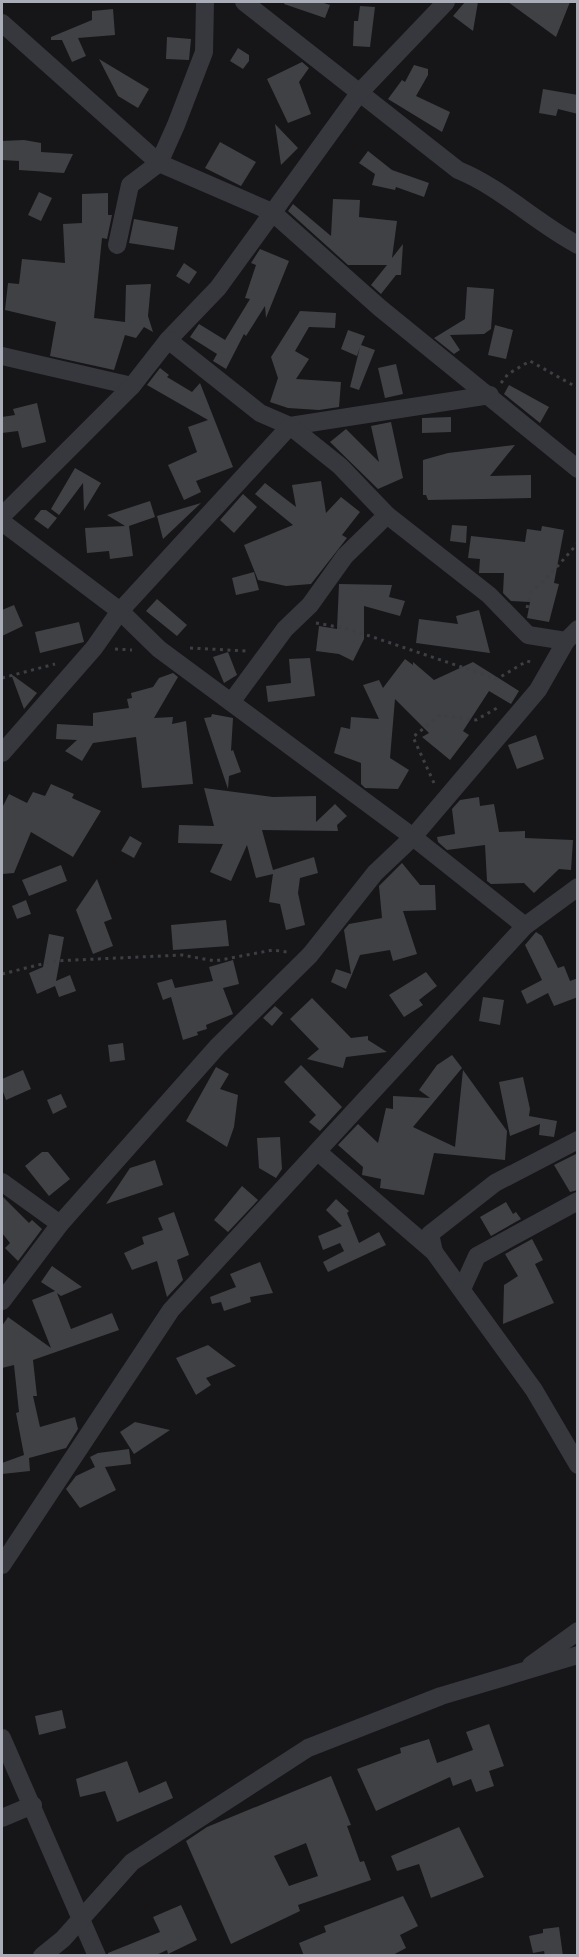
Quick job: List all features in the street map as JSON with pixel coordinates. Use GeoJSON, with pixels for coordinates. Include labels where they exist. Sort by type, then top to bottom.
{"type":"FeatureCollection","features":[{"type":"Feature","properties":{"kind":"street"},"geometry":{"type":"LineString","coordinates":[[117,245],[130,185],[159,163],[204,52],[205,2]]}},
{"type":"Feature","properties":{"kind":"street"},"geometry":{"type":"LineString","coordinates":[[244,2],[458,170],[497,188],[549,230],[578,246]]}},
{"type":"Feature","properties":{"kind":"street"},"geometry":{"type":"LineString","coordinates":[[2,516],[132,386],[168,340],[218,288],[360,92],[446,2]]}},
{"type":"Feature","properties":{"kind":"street"},"geometry":{"type":"LineString","coordinates":[[2,23],[159,163],[272,212],[380,308],[490,395],[578,469]]}},
{"type":"Feature","properties":{"kind":"street"},"geometry":{"type":"LineString","coordinates":[[168,340],[260,413],[290,426],[340,466],[387,515],[489,595],[528,635],[572,635]]}},
{"type":"Feature","properties":{"kind":"street"},"geometry":{"type":"LineString","coordinates":[[2,356],[132,386]]}},
{"type":"Feature","properties":{"kind":"street"},"geometry":{"type":"LineString","coordinates":[[2,753],[94,648],[120,611],[290,426],[490,395]]}},
{"type":"Feature","properties":{"kind":"street"},"geometry":{"type":"LineString","coordinates":[[232,701],[285,629],[310,605],[345,556],[387,515]]}},
{"type":"Feature","properties":{"kind":"street"},"geometry":{"type":"LineString","coordinates":[[2,522],[120,611],[159,649],[413,837],[525,926]]}},
{"type":"Feature","properties":{"kind":"street"},"geometry":{"type":"LineString","coordinates":[[2,1301],[60,1224],[217,1047],[310,955],[375,873],[413,837],[538,690],[572,635]]}},
{"type":"Feature","properties":{"kind":"street"},"geometry":{"type":"LineString","coordinates":[[2,1565],[171,1310],[525,926],[578,886]]}},
{"type":"Feature","properties":{"kind":"street"},"geometry":{"type":"LineString","coordinates":[[434,1252],[430,1234],[476,1198],[495,1184],[578,1140]]}},
{"type":"Feature","properties":{"kind":"street"},"geometry":{"type":"LineString","coordinates":[[318,1152],[434,1252],[534,1390],[578,1465]]}},
{"type":"Feature","properties":{"kind":"street"},"geometry":{"type":"LineString","coordinates":[[2,1182],[60,1224]]}},
{"type":"Feature","properties":{"kind":"street"},"geometry":{"type":"LineString","coordinates":[[462,1289],[477,1256],[578,1201]]}},
{"type":"Feature","properties":{"kind":"street"},"geometry":{"type":"LineString","coordinates":[[519,1673],[578,1631]]}},
{"type":"Feature","properties":{"kind":"street"},"geometry":{"type":"LineString","coordinates":[[42,1956],[63,1939],[132,1862],[308,1748],[441,1696],[578,1655]]}},
{"type":"Feature","properties":{"kind":"street"},"geometry":{"type":"LineString","coordinates":[[2,1738],[97,1956]]}},
{"type":"Feature","properties":{"kind":"street"},"geometry":{"type":"LineString","coordinates":[[2,1818],[33,1805]]}},
{"type":"Feature","properties":{"kind":"path"},"geometry":{"type":"LineString","coordinates":[[490,395],[508,374],[530,361],[578,388]]}},
{"type":"Feature","properties":{"kind":"path"},"geometry":{"type":"LineString","coordinates":[[527,660],[528,635],[524,620],[531,591],[548,577],[578,543]]}},
{"type":"Feature","properties":{"kind":"path"},"geometry":{"type":"LineString","coordinates":[[308,629],[317,623],[348,629],[497,679],[527,660]]}},
{"type":"Feature","properties":{"kind":"path"},"geometry":{"type":"LineString","coordinates":[[94,648],[210,648],[268,653]]}},
{"type":"Feature","properties":{"kind":"path"},"geometry":{"type":"LineString","coordinates":[[527,660],[540,665],[538,690]]}},
{"type":"Feature","properties":{"kind":"path"},"geometry":{"type":"LineString","coordinates":[[2,678],[60,663]]}},
{"type":"Feature","properties":{"kind":"path"},"geometry":{"type":"LineString","coordinates":[[440,804],[413,736],[440,716],[476,720],[499,707]]}},
{"type":"Feature","properties":{"kind":"path"},"geometry":{"type":"LineString","coordinates":[[2,974],[54,961],[182,955],[215,962],[273,950],[310,955]]}},
{"type":"Feature","properties":{"kind":"building"},"geometry":{"type":"Polygon","coordinates":[[[285,2],[321,2],[330,5],[325,18],[284,4],[285,2]]]}},
{"type":"Feature","properties":{"kind":"building"},"geometry":{"type":"Polygon","coordinates":[[[465,2],[478,2],[473,31],[453,16],[465,2]]]}},
{"type":"Feature","properties":{"kind":"building"},"geometry":{"type":"Polygon","coordinates":[[[508,2],[570,2],[556,37],[508,2]]]}},
{"type":"Feature","properties":{"kind":"building"},"geometry":{"type":"Polygon","coordinates":[[[360,6],[375,7],[370,47],[353,46],[354,21],[358,21],[360,6]]]}},
{"type":"Feature","properties":{"kind":"building"},"geometry":{"type":"Polygon","coordinates":[[[113,9],[115,35],[78,38],[86,56],[72,62],[62,40],[51,40],[51,37],[92,20],[92,11],[113,9]]]}},
{"type":"Feature","properties":{"kind":"building"},"geometry":{"type":"Polygon","coordinates":[[[167,37],[191,39],[189,60],[166,59],[167,37]]]}},
{"type":"Feature","properties":{"kind":"building"},"geometry":{"type":"Polygon","coordinates":[[[238,48],[249,55],[249,61],[243,69],[230,61],[238,48]]]}},
{"type":"Feature","properties":{"kind":"building"},"geometry":{"type":"Polygon","coordinates":[[[99,59],[149,89],[138,108],[118,96],[99,59]]]}},
{"type":"Feature","properties":{"kind":"building"},"geometry":{"type":"Polygon","coordinates":[[[302,62],[309,68],[299,82],[311,114],[288,123],[267,79],[302,62]]]}},
{"type":"Feature","properties":{"kind":"building"},"geometry":{"type":"Polygon","coordinates":[[[414,65],[428,69],[428,75],[416,96],[450,112],[442,132],[388,99],[402,80],[405,82],[414,65]]]}},
{"type":"Feature","properties":{"kind":"building"},"geometry":{"type":"Polygon","coordinates":[[[543,89],[578,95],[578,114],[558,109],[556,116],[539,113],[543,89]]]}},
{"type":"Feature","properties":{"kind":"building"},"geometry":{"type":"Polygon","coordinates":[[[275,124],[298,148],[281,165],[275,124]]]}},
{"type":"Feature","properties":{"kind":"building"},"geometry":{"type":"Polygon","coordinates":[[[24,140],[41,143],[41,152],[73,154],[64,173],[19,170],[19,161],[2,160],[2,141],[24,140]]]}},
{"type":"Feature","properties":{"kind":"building"},"geometry":{"type":"Polygon","coordinates":[[[220,142],[256,162],[241,186],[205,168],[220,142]]]}},
{"type":"Feature","properties":{"kind":"building"},"geometry":{"type":"Polygon","coordinates":[[[368,151],[392,170],[429,183],[424,197],[396,187],[395,190],[372,185],[375,174],[359,163],[368,151]]]}},
{"type":"Feature","properties":{"kind":"building"},"geometry":{"type":"Polygon","coordinates":[[[39,192],[52,198],[41,221],[28,215],[39,192]]]}},
{"type":"Feature","properties":{"kind":"building"},"geometry":{"type":"Polygon","coordinates":[[[108,193],[108,215],[112,215],[107,239],[102,238],[94,318],[125,322],[126,285],[151,284],[148,316],[153,332],[144,327],[136,338],[125,335],[114,370],[50,356],[56,322],[5,310],[8,283],[19,284],[22,259],[65,263],[63,224],[82,223],[82,194],[108,193]]]}},
{"type":"Feature","properties":{"kind":"building"},"geometry":{"type":"Polygon","coordinates":[[[333,199],[360,200],[359,217],[397,221],[392,258],[403,244],[401,275],[396,275],[381,294],[371,285],[387,265],[348,265],[288,211],[293,204],[331,236],[333,199]]]}},
{"type":"Feature","properties":{"kind":"building"},"geometry":{"type":"Polygon","coordinates":[[[134,219],[178,227],[174,250],[129,243],[134,219]]]}},
{"type":"Feature","properties":{"kind":"building"},"geometry":{"type":"Polygon","coordinates":[[[260,249],[289,261],[266,318],[265,306],[246,336],[244,334],[226,369],[213,361],[217,354],[190,337],[199,324],[225,340],[250,299],[245,298],[256,265],[251,263],[260,249]]]}},
{"type":"Feature","properties":{"kind":"building"},"geometry":{"type":"Polygon","coordinates":[[[184,263],[197,272],[189,284],[176,276],[184,263]]]}},
{"type":"Feature","properties":{"kind":"building"},"geometry":{"type":"Polygon","coordinates":[[[467,287],[494,289],[491,329],[484,334],[450,335],[460,350],[454,354],[434,338],[465,319],[467,287]]]}},
{"type":"Feature","properties":{"kind":"building"},"geometry":{"type":"Polygon","coordinates":[[[300,311],[336,313],[335,328],[309,327],[295,351],[309,359],[296,379],[341,382],[339,407],[319,410],[288,408],[270,402],[278,378],[271,357],[300,311]]]}},
{"type":"Feature","properties":{"kind":"building"},"geometry":{"type":"Polygon","coordinates":[[[495,325],[513,330],[506,359],[488,355],[495,325]]]}},
{"type":"Feature","properties":{"kind":"building"},"geometry":{"type":"Polygon","coordinates":[[[348,330],[365,336],[361,345],[375,350],[359,390],[350,387],[360,347],[357,356],[341,349],[348,330]]]}},
{"type":"Feature","properties":{"kind":"building"},"geometry":{"type":"Polygon","coordinates":[[[396,364],[403,394],[385,398],[378,368],[396,364]]]}},
{"type":"Feature","properties":{"kind":"building"},"geometry":{"type":"Polygon","coordinates":[[[160,368],[169,375],[167,377],[192,392],[200,383],[233,467],[196,481],[201,492],[184,500],[168,465],[197,452],[188,427],[208,420],[147,385],[160,368]]]}},
{"type":"Feature","properties":{"kind":"building"},"geometry":{"type":"Polygon","coordinates":[[[509,385],[549,407],[540,423],[504,394],[509,385]]]}},
{"type":"Feature","properties":{"kind":"building"},"geometry":{"type":"Polygon","coordinates":[[[37,403],[46,442],[22,448],[18,431],[2,433],[2,417],[15,415],[13,409],[37,403]]]}},
{"type":"Feature","properties":{"kind":"building"},"geometry":{"type":"Polygon","coordinates":[[[451,417],[451,432],[422,433],[422,418],[451,417]]]}},
{"type":"Feature","properties":{"kind":"building"},"geometry":{"type":"Polygon","coordinates":[[[391,422],[403,478],[378,489],[330,442],[346,429],[379,462],[371,426],[391,422]]]}},
{"type":"Feature","properties":{"kind":"building"},"geometry":{"type":"Polygon","coordinates":[[[515,445],[490,476],[531,475],[531,498],[428,500],[426,495],[423,495],[423,460],[448,453],[515,445]]]}},
{"type":"Feature","properties":{"kind":"building"},"geometry":{"type":"Polygon","coordinates":[[[75,468],[101,483],[84,511],[83,483],[59,515],[51,509],[75,468]]]}},
{"type":"Feature","properties":{"kind":"building"},"geometry":{"type":"Polygon","coordinates":[[[321,481],[326,513],[341,497],[360,512],[342,535],[347,538],[311,584],[286,586],[258,580],[244,545],[293,525],[255,494],[265,483],[296,507],[292,485],[321,481]]]}},
{"type":"Feature","properties":{"kind":"building"},"geometry":{"type":"Polygon","coordinates":[[[243,494],[257,507],[234,533],[220,520],[243,494]]]}},
{"type":"Feature","properties":{"kind":"building"},"geometry":{"type":"Polygon","coordinates":[[[150,501],[155,517],[129,526],[133,556],[110,559],[109,551],[87,553],[85,528],[125,526],[107,515],[150,501]]]}},
{"type":"Feature","properties":{"kind":"building"},"geometry":{"type":"Polygon","coordinates":[[[201,503],[163,539],[157,516],[201,503]]]}},
{"type":"Feature","properties":{"kind":"building"},"geometry":{"type":"Polygon","coordinates":[[[41,510],[46,510],[57,518],[48,529],[34,519],[41,510]]]}},
{"type":"Feature","properties":{"kind":"building"},"geometry":{"type":"Polygon","coordinates":[[[452,525],[467,526],[466,543],[450,541],[452,525]]]}},
{"type":"Feature","properties":{"kind":"building"},"geometry":{"type":"Polygon","coordinates":[[[542,526],[564,530],[554,583],[559,584],[549,622],[527,618],[530,602],[511,601],[503,593],[504,573],[479,573],[480,559],[468,558],[471,536],[525,542],[527,529],[541,531],[542,526]]]}},
{"type":"Feature","properties":{"kind":"building"},"geometry":{"type":"Polygon","coordinates":[[[254,572],[259,590],[236,595],[232,578],[254,572]]]}},
{"type":"Feature","properties":{"kind":"building"},"geometry":{"type":"Polygon","coordinates":[[[339,584],[392,585],[389,597],[405,601],[400,616],[364,606],[364,639],[353,661],[339,654],[316,651],[319,626],[337,629],[339,584]]]}},
{"type":"Feature","properties":{"kind":"building"},"geometry":{"type":"Polygon","coordinates":[[[157,599],[187,625],[177,636],[146,611],[157,599]]]}},
{"type":"Feature","properties":{"kind":"building"},"geometry":{"type":"Polygon","coordinates":[[[14,605],[23,626],[2,636],[2,610],[14,605]]]}},
{"type":"Feature","properties":{"kind":"building"},"geometry":{"type":"Polygon","coordinates":[[[479,610],[490,653],[416,643],[419,619],[458,624],[456,616],[479,610]]]}},
{"type":"Feature","properties":{"kind":"building"},"geometry":{"type":"Polygon","coordinates":[[[79,622],[84,642],[40,653],[35,632],[79,622]]]}},
{"type":"Feature","properties":{"kind":"building"},"geometry":{"type":"Polygon","coordinates":[[[228,652],[237,675],[224,683],[213,657],[228,652]]]}},
{"type":"Feature","properties":{"kind":"building"},"geometry":{"type":"Polygon","coordinates":[[[310,658],[315,696],[268,702],[266,686],[291,683],[289,659],[310,658]]]}},
{"type":"Feature","properties":{"kind":"building"},"geometry":{"type":"Polygon","coordinates":[[[405,659],[413,665],[413,662],[434,680],[473,662],[519,691],[511,704],[489,691],[463,731],[469,735],[450,760],[422,737],[429,733],[395,699],[390,758],[409,770],[398,789],[365,788],[361,784],[361,763],[334,753],[341,727],[350,729],[351,717],[379,719],[363,685],[379,680],[383,688],[405,659]]]}},
{"type":"Feature","properties":{"kind":"building"},"geometry":{"type":"Polygon","coordinates":[[[173,673],[178,677],[154,718],[173,717],[172,724],[186,721],[193,784],[142,788],[136,737],[93,743],[82,761],[65,751],[77,740],[56,739],[57,724],[93,726],[93,713],[129,708],[127,699],[132,698],[131,693],[153,687],[159,678],[173,673]]]}},
{"type":"Feature","properties":{"kind":"building"},"geometry":{"type":"Polygon","coordinates":[[[11,674],[37,693],[24,709],[11,674]]]}},
{"type":"Feature","properties":{"kind":"building"},"geometry":{"type":"Polygon","coordinates":[[[212,714],[233,718],[231,751],[233,750],[241,772],[229,776],[228,789],[204,718],[211,717],[212,714]]]}},
{"type":"Feature","properties":{"kind":"building"},"geometry":{"type":"Polygon","coordinates":[[[536,735],[544,759],[517,769],[508,745],[536,735]]]}},
{"type":"Feature","properties":{"kind":"building"},"geometry":{"type":"Polygon","coordinates":[[[51,784],[74,794],[72,798],[101,811],[73,857],[31,832],[14,873],[2,874],[2,808],[9,794],[27,803],[33,792],[45,796],[51,784]]]}},
{"type":"Feature","properties":{"kind":"building"},"geometry":{"type":"Polygon","coordinates":[[[204,788],[273,797],[316,796],[316,822],[335,804],[347,816],[337,825],[338,831],[262,830],[273,870],[314,857],[318,873],[300,878],[298,893],[305,925],[286,930],[280,904],[269,902],[273,874],[256,878],[247,845],[231,881],[210,872],[223,844],[178,843],[179,825],[214,826],[204,788]]]}},
{"type":"Feature","properties":{"kind":"building"},"geometry":{"type":"Polygon","coordinates":[[[479,797],[480,806],[494,804],[499,832],[525,831],[525,838],[573,840],[571,870],[559,869],[534,893],[524,883],[491,884],[487,881],[485,845],[447,850],[438,842],[437,837],[455,834],[452,809],[460,800],[479,797]]]}},
{"type":"Feature","properties":{"kind":"building"},"geometry":{"type":"Polygon","coordinates":[[[130,836],[142,843],[134,858],[121,851],[130,836]]]}},
{"type":"Feature","properties":{"kind":"building"},"geometry":{"type":"Polygon","coordinates":[[[402,863],[420,885],[435,885],[436,910],[403,911],[417,954],[393,961],[390,950],[360,955],[346,989],[331,982],[336,969],[351,974],[344,930],[349,924],[382,918],[379,886],[402,863]]]}},
{"type":"Feature","properties":{"kind":"building"},"geometry":{"type":"Polygon","coordinates":[[[61,865],[67,881],[29,896],[22,880],[61,865]]]}},
{"type":"Feature","properties":{"kind":"building"},"geometry":{"type":"Polygon","coordinates":[[[97,879],[112,919],[104,922],[113,946],[93,954],[76,910],[97,879]]]}},
{"type":"Feature","properties":{"kind":"building"},"geometry":{"type":"Polygon","coordinates":[[[26,900],[31,914],[17,919],[12,906],[26,900]]]}},
{"type":"Feature","properties":{"kind":"building"},"geometry":{"type":"Polygon","coordinates":[[[226,920],[229,946],[173,950],[171,925],[226,920]]]}},
{"type":"Feature","properties":{"kind":"building"},"geometry":{"type":"Polygon","coordinates":[[[536,932],[542,936],[558,968],[564,966],[570,981],[578,978],[578,997],[554,1006],[548,993],[527,1004],[521,991],[542,980],[525,945],[536,932]]]}},
{"type":"Feature","properties":{"kind":"building"},"geometry":{"type":"Polygon","coordinates":[[[49,934],[64,937],[56,981],[70,975],[76,991],[59,997],[55,986],[37,994],[29,973],[43,967],[49,934]]]}},
{"type":"Feature","properties":{"kind":"building"},"geometry":{"type":"Polygon","coordinates":[[[233,960],[239,984],[223,988],[233,1014],[206,1025],[207,1029],[197,1032],[198,1035],[183,1040],[171,997],[163,1000],[157,983],[172,979],[175,988],[213,981],[209,967],[233,960]]]}},
{"type":"Feature","properties":{"kind":"building"},"geometry":{"type":"Polygon","coordinates":[[[426,972],[437,986],[419,1000],[423,1005],[404,1017],[389,995],[426,972]]]}},
{"type":"Feature","properties":{"kind":"building"},"geometry":{"type":"Polygon","coordinates":[[[483,997],[504,1000],[500,1025],[479,1021],[483,997]]]}},
{"type":"Feature","properties":{"kind":"building"},"geometry":{"type":"Polygon","coordinates":[[[312,998],[351,1038],[368,1036],[368,1040],[387,1052],[346,1057],[343,1068],[307,1059],[319,1049],[290,1019],[312,998]]]}},
{"type":"Feature","properties":{"kind":"building"},"geometry":{"type":"Polygon","coordinates":[[[275,1006],[283,1013],[272,1026],[263,1018],[275,1006]]]}},
{"type":"Feature","properties":{"kind":"building"},"geometry":{"type":"Polygon","coordinates":[[[123,1043],[125,1060],[110,1062],[108,1045],[123,1043]]]}},
{"type":"Feature","properties":{"kind":"building"},"geometry":{"type":"Polygon","coordinates":[[[452,1055],[462,1068],[413,1127],[455,1147],[463,1070],[507,1131],[505,1160],[434,1153],[424,1195],[380,1188],[381,1179],[362,1175],[363,1167],[338,1145],[358,1124],[378,1143],[386,1108],[393,1109],[393,1096],[430,1098],[419,1090],[437,1065],[452,1055]]]}},
{"type":"Feature","properties":{"kind":"building"},"geometry":{"type":"Polygon","coordinates":[[[301,1065],[342,1107],[320,1131],[309,1122],[316,1115],[284,1082],[301,1065]]]}},
{"type":"Feature","properties":{"kind":"building"},"geometry":{"type":"Polygon","coordinates":[[[216,1067],[229,1074],[220,1089],[238,1095],[234,1127],[227,1147],[186,1121],[216,1067]]]}},
{"type":"Feature","properties":{"kind":"building"},"geometry":{"type":"Polygon","coordinates":[[[23,1070],[31,1089],[6,1100],[2,1089],[2,1079],[23,1070]]]}},
{"type":"Feature","properties":{"kind":"building"},"geometry":{"type":"Polygon","coordinates":[[[523,1077],[530,1109],[529,1116],[557,1121],[554,1137],[539,1135],[540,1124],[510,1136],[499,1082],[523,1077]]]}},
{"type":"Feature","properties":{"kind":"building"},"geometry":{"type":"Polygon","coordinates":[[[61,1094],[67,1107],[53,1114],[47,1100],[61,1094]]]}},
{"type":"Feature","properties":{"kind":"building"},"geometry":{"type":"Polygon","coordinates":[[[280,1137],[282,1169],[276,1178],[259,1168],[257,1138],[280,1137]]]}},
{"type":"Feature","properties":{"kind":"building"},"geometry":{"type":"Polygon","coordinates":[[[42,1152],[48,1152],[70,1179],[49,1196],[25,1166],[42,1152]]]}},
{"type":"Feature","properties":{"kind":"building"},"geometry":{"type":"Polygon","coordinates":[[[578,1153],[578,1190],[570,1192],[554,1165],[578,1153]]]}},
{"type":"Feature","properties":{"kind":"building"},"geometry":{"type":"Polygon","coordinates":[[[155,1160],[163,1185],[106,1204],[130,1168],[155,1160]]]}},
{"type":"Feature","properties":{"kind":"building"},"geometry":{"type":"Polygon","coordinates":[[[242,1186],[258,1200],[228,1232],[214,1220],[242,1186]]]}},
{"type":"Feature","properties":{"kind":"building"},"geometry":{"type":"Polygon","coordinates":[[[2,1196],[29,1223],[32,1220],[42,1229],[18,1261],[5,1248],[10,1243],[2,1233],[2,1196]]]}},
{"type":"Feature","properties":{"kind":"building"},"geometry":{"type":"Polygon","coordinates":[[[336,1199],[349,1211],[347,1213],[359,1243],[379,1232],[386,1245],[328,1272],[323,1262],[344,1251],[340,1243],[323,1250],[318,1236],[342,1226],[326,1210],[336,1199]]]}},
{"type":"Feature","properties":{"kind":"building"},"geometry":{"type":"Polygon","coordinates":[[[506,1202],[513,1214],[516,1212],[521,1219],[491,1236],[480,1217],[506,1202]]]}},
{"type":"Feature","properties":{"kind":"building"},"geometry":{"type":"Polygon","coordinates":[[[174,1212],[189,1255],[177,1260],[183,1280],[167,1297],[157,1261],[132,1270],[124,1253],[144,1244],[142,1237],[163,1230],[158,1218],[174,1212]]]}},
{"type":"Feature","properties":{"kind":"building"},"geometry":{"type":"Polygon","coordinates":[[[532,1239],[543,1260],[535,1264],[554,1303],[503,1324],[504,1285],[518,1276],[505,1254],[532,1239]]]}},
{"type":"Feature","properties":{"kind":"building"},"geometry":{"type":"Polygon","coordinates":[[[260,1262],[273,1293],[250,1297],[251,1302],[224,1311],[221,1302],[212,1304],[210,1297],[236,1287],[230,1274],[260,1262]]]}},
{"type":"Feature","properties":{"kind":"building"},"geometry":{"type":"Polygon","coordinates":[[[52,1266],[82,1287],[61,1296],[57,1293],[71,1329],[112,1313],[119,1330],[33,1360],[37,1396],[33,1396],[40,1427],[75,1417],[78,1429],[66,1448],[29,1458],[30,1471],[2,1474],[2,1463],[24,1455],[16,1413],[19,1412],[14,1365],[2,1368],[2,1326],[8,1317],[51,1348],[32,1300],[55,1291],[41,1282],[52,1266]]]}},
{"type":"Feature","properties":{"kind":"building"},"geometry":{"type":"Polygon","coordinates":[[[208,1345],[236,1366],[206,1378],[211,1385],[196,1395],[176,1358],[208,1345]]]}},
{"type":"Feature","properties":{"kind":"building"},"geometry":{"type":"Polygon","coordinates":[[[135,1422],[170,1430],[134,1454],[120,1432],[135,1422]]]}},
{"type":"Feature","properties":{"kind":"building"},"geometry":{"type":"Polygon","coordinates":[[[129,1449],[131,1464],[105,1467],[116,1490],[80,1508],[66,1489],[76,1476],[95,1467],[90,1457],[98,1453],[129,1449]]]}},
{"type":"Feature","properties":{"kind":"building"},"geometry":{"type":"Polygon","coordinates":[[[62,1710],[66,1728],[39,1735],[35,1716],[62,1710]]]}},
{"type":"Feature","properties":{"kind":"building"},"geometry":{"type":"Polygon","coordinates":[[[489,1724],[504,1766],[489,1771],[494,1786],[476,1792],[471,1779],[453,1786],[450,1777],[376,1811],[357,1769],[401,1753],[400,1748],[429,1739],[437,1763],[473,1750],[466,1732],[489,1724]]]}},
{"type":"Feature","properties":{"kind":"building"},"geometry":{"type":"Polygon","coordinates":[[[127,1761],[139,1793],[166,1781],[173,1798],[117,1822],[105,1791],[80,1797],[76,1779],[127,1761]]]}},
{"type":"Feature","properties":{"kind":"building"},"geometry":{"type":"Polygon","coordinates":[[[331,1776],[351,1825],[347,1826],[360,1862],[364,1861],[371,1880],[298,1905],[300,1911],[231,1944],[186,1841],[207,1827],[331,1776]],[[306,1843],[274,1856],[289,1886],[318,1876],[306,1843]]]}},
{"type":"Feature","properties":{"kind":"building"},"geometry":{"type":"Polygon","coordinates":[[[459,1827],[484,1877],[431,1898],[419,1864],[397,1871],[391,1856],[459,1827]]]}},
{"type":"Feature","properties":{"kind":"building"},"geometry":{"type":"Polygon","coordinates":[[[403,1896],[418,1926],[400,1935],[406,1948],[391,1956],[304,1956],[299,1943],[326,1932],[324,1926],[403,1896]]]}},
{"type":"Feature","properties":{"kind":"building"},"geometry":{"type":"Polygon","coordinates":[[[181,1905],[197,1940],[168,1954],[167,1950],[154,1956],[108,1956],[108,1953],[160,1932],[153,1917],[181,1905]]]}},
{"type":"Feature","properties":{"kind":"building"},"geometry":{"type":"Polygon","coordinates":[[[559,1927],[563,1956],[545,1956],[544,1951],[533,1953],[529,1936],[543,1933],[543,1929],[559,1927]]]}}]}
